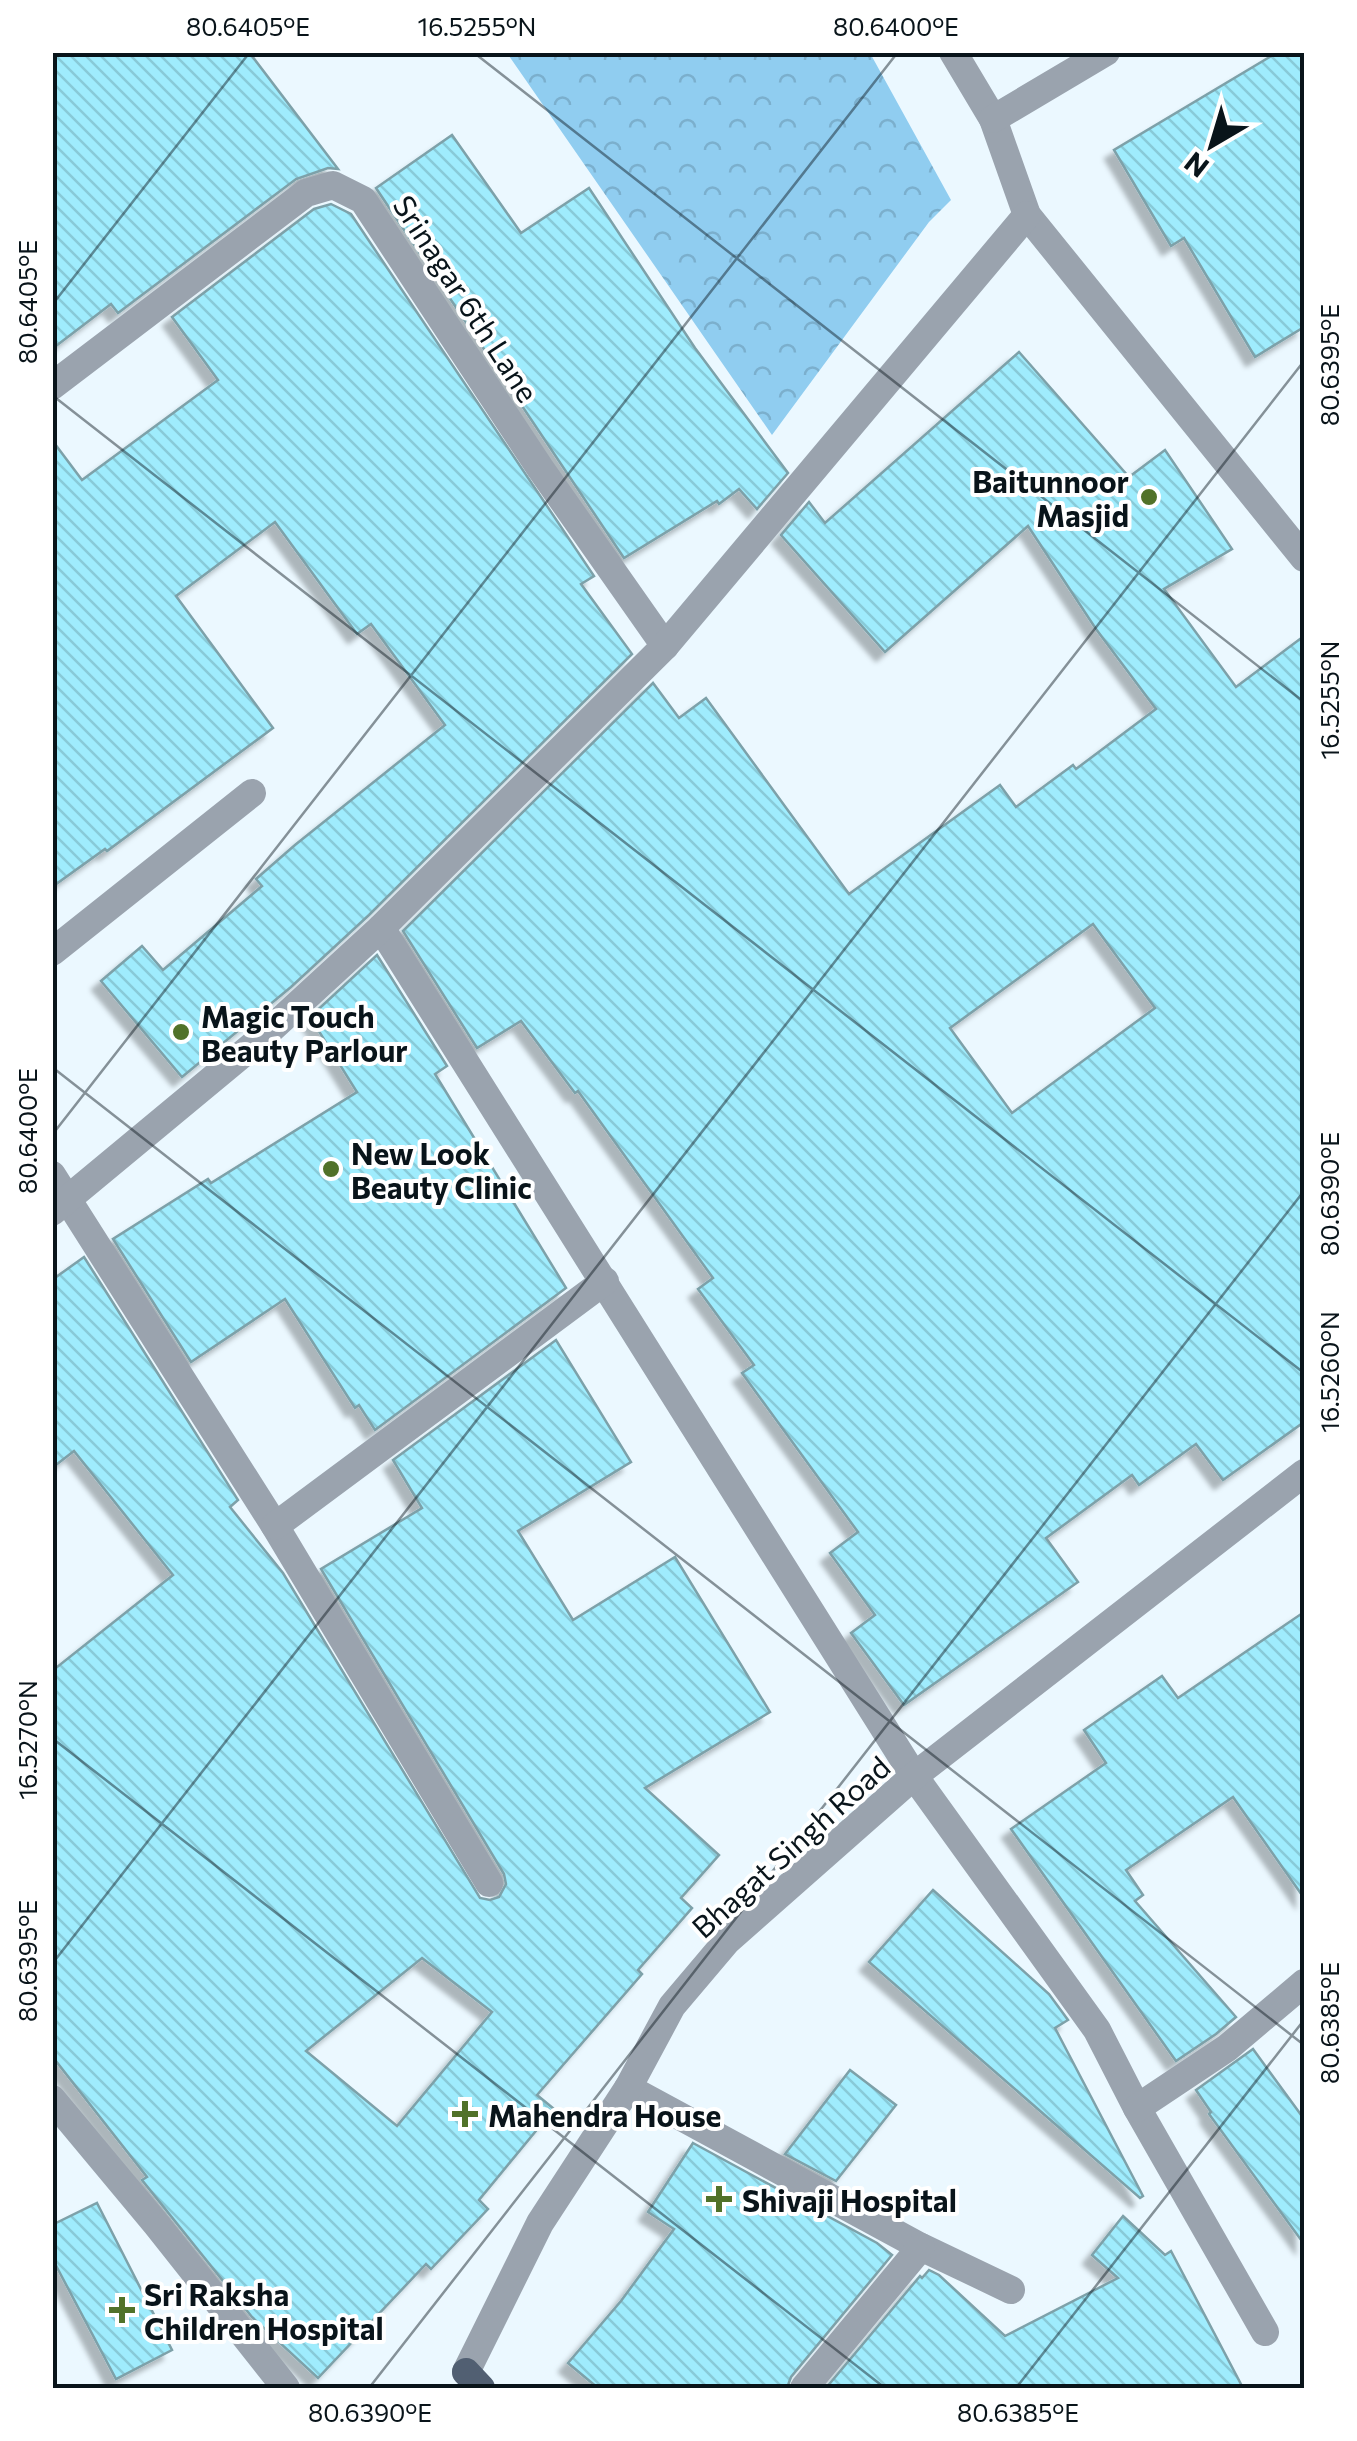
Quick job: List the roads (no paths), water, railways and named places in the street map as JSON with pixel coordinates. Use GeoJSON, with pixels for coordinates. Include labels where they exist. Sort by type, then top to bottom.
{"type":"FeatureCollection","features":[{"type":"Feature","properties":{"kind":"street"},"geometry":{"type":"LineString","coordinates":[[953,52],[993,118],[1027,215],[1304,558]]}},
{"type":"Feature","properties":{"kind":"street"},"geometry":{"type":"LineString","coordinates":[[993,118],[1106,52]]}},
{"type":"Feature","properties":{"kind":"street","name":"Srinagar 6th Lane"},"geometry":{"type":"LineString","coordinates":[[52,386],[306,193],[333,185],[363,200],[540,468],[665,646]]}},
{"type":"Feature","properties":{"kind":"street"},"geometry":{"type":"LineString","coordinates":[[60,1206],[257,1042],[381,928],[665,646],[1027,215]]}},
{"type":"Feature","properties":{"kind":"street"},"geometry":{"type":"LineString","coordinates":[[52,952],[252,793]]}},
{"type":"Feature","properties":{"kind":"street"},"geometry":{"type":"LineString","coordinates":[[381,928],[914,1776],[1097,2030],[1265,2332]]}},
{"type":"Feature","properties":{"kind":"street"},"geometry":{"type":"LineString","coordinates":[[52,1175],[60,1206],[276,1526],[489,1883]]}},
{"type":"Feature","properties":{"kind":"street"},"geometry":{"type":"LineString","coordinates":[[276,1526],[605,1281]]}},
{"type":"Feature","properties":{"kind":"street","name":"Bhagat Singh Road"},"geometry":{"type":"LineString","coordinates":[[469,2383],[540,2222],[628,2088],[672,2006],[728,1941],[914,1776],[1304,1474]]}},
{"type":"Feature","properties":{"kind":"street"},"geometry":{"type":"LineString","coordinates":[[1137,2108],[1227,2048],[1304,1982]]}},
{"type":"Feature","properties":{"kind":"street"},"geometry":{"type":"LineString","coordinates":[[628,2088],[921,2246],[1011,2290]]}},
{"type":"Feature","properties":{"kind":"street"},"geometry":{"type":"LineString","coordinates":[[52,2099],[286,2388]]}},
{"type":"Feature","properties":{"kind":"street"},"geometry":{"type":"LineString","coordinates":[[804,2388],[921,2246]]}},
{"type":"Feature","properties":{"kind":"place","name":"Baitunnoor Masjid"},"geometry":{"type":"Point","coordinates":[1149,497]}},
{"type":"Feature","properties":{"kind":"place","name":"Magic Touch Beauty Parlour"},"geometry":{"type":"Point","coordinates":[181,1032]}},
{"type":"Feature","properties":{"kind":"place","name":"New Look Beauty Clinic"},"geometry":{"type":"Point","coordinates":[331,1169]}},
{"type":"Feature","properties":{"kind":"place","name":"Mahendra House"},"geometry":{"type":"Point","coordinates":[465,2114]}},
{"type":"Feature","properties":{"kind":"place","name":"Shivaji Hospital"},"geometry":{"type":"Point","coordinates":[719,2199]}},
{"type":"Feature","properties":{"kind":"place","name":"Sri Raksha Children Hospital"},"geometry":{"type":"Point","coordinates":[122,2310]}}]}
